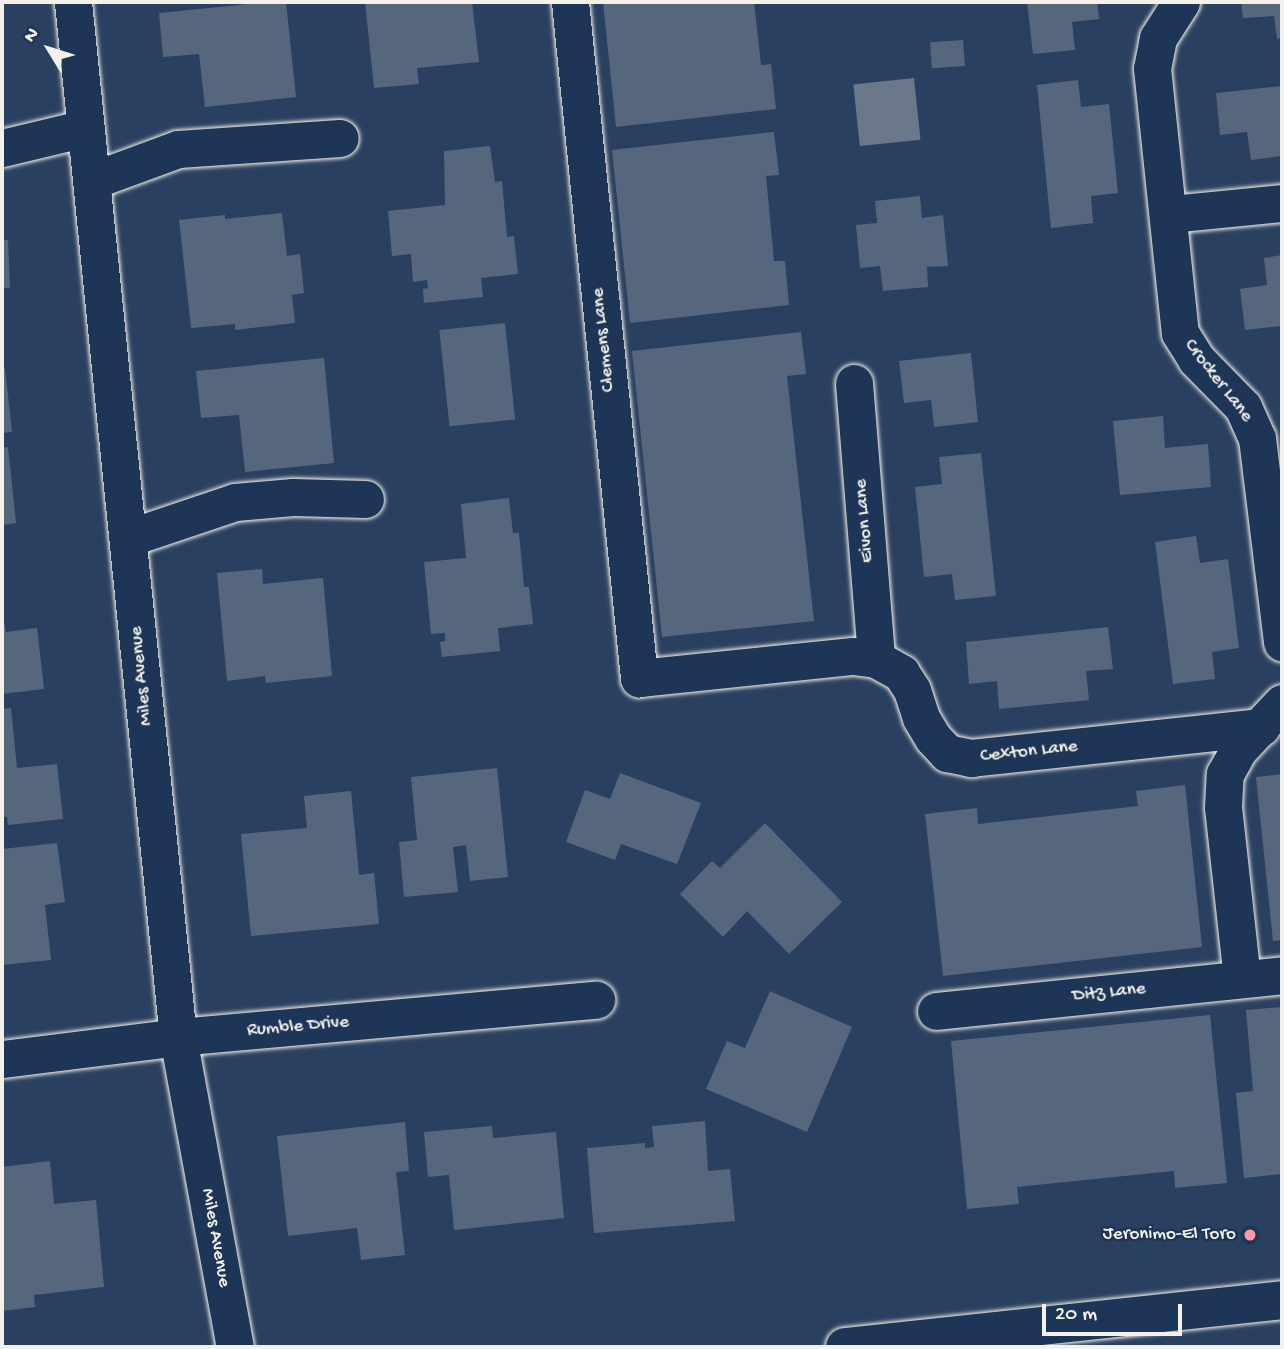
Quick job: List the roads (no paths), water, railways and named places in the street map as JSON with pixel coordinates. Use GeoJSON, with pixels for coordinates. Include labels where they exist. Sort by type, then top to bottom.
{"type":"FeatureCollection","features":[{"type":"Feature","properties":{"kind":"main road"},"geometry":{"type":"LineString","coordinates":[[845,1347],[1282,1300]]}},
{"type":"Feature","properties":{"kind":"street","name":"Miles Avenue"},"geometry":{"type":"LineString","coordinates":[[73,2],[178,1037],[235,1347]]}},
{"type":"Feature","properties":{"kind":"street","name":"Clemens Lane"},"geometry":{"type":"LineString","coordinates":[[570,2],[639,678],[853,656],[876,659]]}},
{"type":"Feature","properties":{"kind":"street","name":"Crocker Lane"},"geometry":{"type":"LineString","coordinates":[[1181,2],[1157,38],[1152,68],[1170,214],[1180,333],[1196,359],[1243,407],[1257,438],[1282,642]]}},
{"type":"Feature","properties":{"kind":"street"},"geometry":{"type":"LineString","coordinates":[[2,148],[86,128]]}},
{"type":"Feature","properties":{"kind":"street"},"geometry":{"type":"LineString","coordinates":[[91,181],[178,149],[340,138]]}},
{"type":"Feature","properties":{"kind":"street"},"geometry":{"type":"LineString","coordinates":[[1170,214],[1282,203]]}},
{"type":"Feature","properties":{"kind":"street","name":"Eivon Lane"},"geometry":{"type":"LineString","coordinates":[[854,383],[876,659]]}},
{"type":"Feature","properties":{"kind":"street"},"geometry":{"type":"LineString","coordinates":[[128,538],[235,502],[293,497],[365,499]]}},
{"type":"Feature","properties":{"kind":"street","name":"Cexton Lane"},"geometry":{"type":"LineString","coordinates":[[876,659],[889,664],[907,681],[921,718],[933,738],[947,753],[971,758],[1272,715]]}},
{"type":"Feature","properties":{"kind":"street"},"geometry":{"type":"LineString","coordinates":[[1242,979],[1223,807],[1226,774],[1239,749],[1272,715]]}},
{"type":"Feature","properties":{"kind":"street","name":"Ditz Lane"},"geometry":{"type":"LineString","coordinates":[[936,1011],[1282,975]]}},
{"type":"Feature","properties":{"kind":"street","name":"Rumble Drive"},"geometry":{"type":"LineString","coordinates":[[2,1059],[178,1037],[596,1000]]}},
{"type":"Feature","properties":{"kind":"water"},"geometry":{"type":"Polygon","coordinates":[[[914,78],[920,140],[860,146],[853,84],[914,78]]]}},
{"type":"Feature","properties":{"kind":"place","name":"Jeronimo-El Toro"},"geometry":{"type":"Point","coordinates":[1250,1235]}}]}
